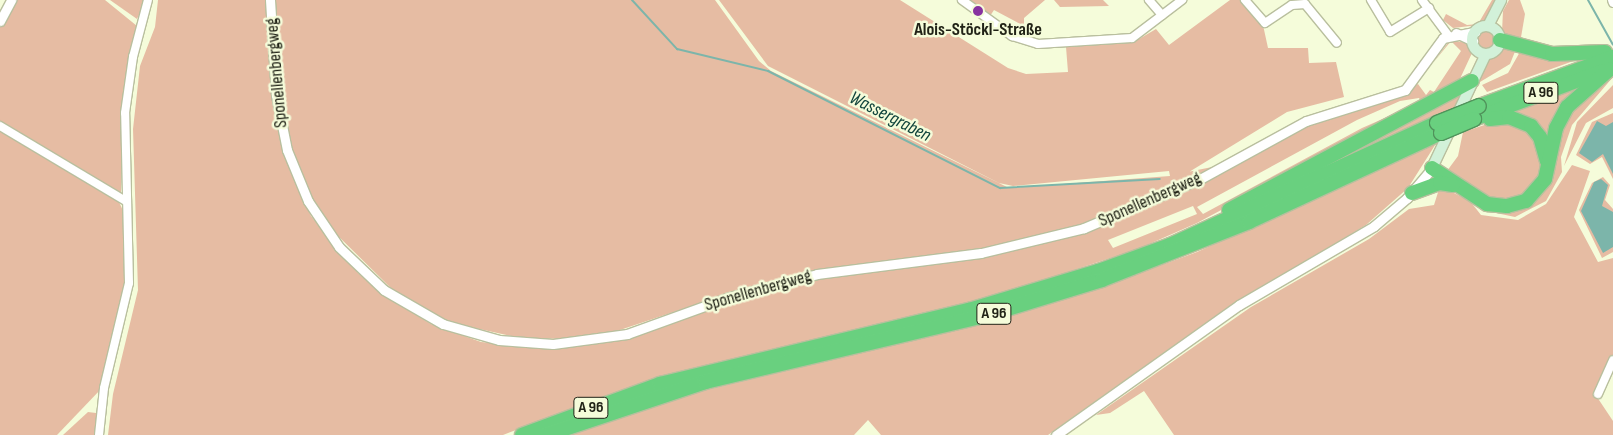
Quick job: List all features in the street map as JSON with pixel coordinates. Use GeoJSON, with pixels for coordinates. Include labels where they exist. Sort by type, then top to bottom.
{"type":"FeatureCollection","features":[{"type":"Feature","properties":{"kind":"highway"},"geometry":{"type":"LineString","coordinates":[[1494,32],[1558,55],[1613,50]]}},
{"type":"Feature","properties":{"kind":"highway","name":"A 96"},"geometry":{"type":"LineString","coordinates":[[522,435],[653,387],[1006,300],[1170,244],[1437,131],[1612,64]]}},
{"type":"Feature","properties":{"kind":"highway","name":"A 96"},"geometry":{"type":"LineString","coordinates":[[1432,168],[1454,185],[1487,204],[1517,204],[1541,186],[1549,164],[1556,128],[1566,107],[1612,64]]}},
{"type":"Feature","properties":{"kind":"highway","name":"A 96"},"geometry":{"type":"LineString","coordinates":[[1170,244],[1472,81]]}},
{"type":"Feature","properties":{"kind":"highway"},"geometry":{"type":"LineString","coordinates":[[1437,131],[1475,117],[1501,116],[1524,122],[1540,137],[1549,164]]}},
{"type":"Feature","properties":{"kind":"highway","name":"A 96"},"geometry":{"type":"LineString","coordinates":[[547,435],[705,382],[988,315],[1093,283],[1250,222],[1437,131]]}},
{"type":"Feature","properties":{"kind":"highway"},"geometry":{"type":"LineString","coordinates":[[1412,193],[1440,182],[1454,185]]}},
{"type":"Feature","properties":{"kind":"main road"},"geometry":{"type":"LineString","coordinates":[[1482,52],[1497,48],[1494,32],[1500,4]]}},
{"type":"Feature","properties":{"kind":"main road"},"geometry":{"type":"LineString","coordinates":[[1432,168],[1472,81],[1482,52],[1474,36],[1494,32]]}},
{"type":"Feature","properties":{"kind":"street"},"geometry":{"type":"LineString","coordinates":[[0,21],[11,0]]}},
{"type":"Feature","properties":{"kind":"street"},"geometry":{"type":"LineString","coordinates":[[99,435],[104,388],[129,283],[126,201],[126,102],[148,0]]}},
{"type":"Feature","properties":{"kind":"street","name":"Sponellenbergweg"},"geometry":{"type":"LineString","coordinates":[[270,0],[276,95],[287,150],[308,201],[339,247],[384,290],[425,315],[481,336],[535,343],[611,338],[728,297],[817,274],[981,253],[1084,228],[1200,179],[1306,121],[1406,90],[1452,34]]}},
{"type":"Feature","properties":{"kind":"street"},"geometry":{"type":"LineString","coordinates":[[962,0],[1012,36],[1033,43],[1132,38],[1182,0]]}},
{"type":"Feature","properties":{"kind":"street"},"geometry":{"type":"LineString","coordinates":[[1149,0],[1162,16]]}},
{"type":"Feature","properties":{"kind":"street"},"geometry":{"type":"LineString","coordinates":[[1245,0],[1265,23],[1292,5],[1304,4],[1337,43]]}},
{"type":"Feature","properties":{"kind":"street"},"geometry":{"type":"LineString","coordinates":[[1371,0],[1390,32],[1428,8]]}},
{"type":"Feature","properties":{"kind":"street"},"geometry":{"type":"LineString","coordinates":[[1422,0],[1452,34],[1474,36]]}},
{"type":"Feature","properties":{"kind":"street"},"geometry":{"type":"LineString","coordinates":[[0,126],[126,201]]}},
{"type":"Feature","properties":{"kind":"street"},"geometry":{"type":"LineString","coordinates":[[1056,435],[1239,305],[1374,226],[1412,193],[1432,168]]}},
{"type":"Feature","properties":{"kind":"street"},"geometry":{"type":"LineString","coordinates":[[1598,394],[1613,360]]}},
{"type":"Feature","properties":{"kind":"shaded area"},"geometry":{"type":"Polygon","coordinates":[[[14,0],[105,0],[137,26],[122,107],[121,193],[0,123],[0,26],[14,0]]]}},
{"type":"Feature","properties":{"kind":"shaded area"},"geometry":{"type":"Polygon","coordinates":[[[110,0],[146,0],[137,19],[110,0]]]}},
{"type":"Feature","properties":{"kind":"shaded area"},"geometry":{"type":"Polygon","coordinates":[[[158,0],[266,0],[274,107],[283,150],[311,216],[358,273],[386,297],[431,324],[481,342],[556,349],[637,335],[755,294],[824,278],[996,255],[1075,236],[1304,124],[1418,84],[1426,95],[1430,90],[1434,92],[1461,51],[1451,41],[1433,63],[1450,40],[1467,43],[1472,53],[1458,83],[1197,223],[1138,249],[982,300],[633,386],[503,435],[108,435],[113,394],[138,290],[133,129],[140,66],[155,27],[158,0]],[[1419,98],[1400,101],[1357,120],[1197,207],[1203,214],[1362,128],[1421,102],[1419,98]],[[1193,206],[1108,240],[1113,248],[1197,214],[1193,206]]]}},
{"type":"Feature","properties":{"kind":"shaded area"},"geometry":{"type":"Polygon","coordinates":[[[273,0],[715,0],[759,61],[771,71],[1009,188],[1170,176],[1169,171],[1013,186],[999,183],[768,66],[719,0],[900,0],[1008,68],[1026,74],[1068,72],[1066,47],[1134,42],[1156,29],[1169,45],[1230,0],[1241,0],[1263,25],[1268,48],[1308,48],[1309,63],[1336,62],[1344,97],[1287,112],[1190,172],[1217,166],[1083,225],[981,249],[820,270],[742,289],[614,332],[569,339],[520,338],[452,323],[399,296],[328,226],[306,186],[287,135],[273,0]]]}},
{"type":"Feature","properties":{"kind":"shaded area"},"geometry":{"type":"Polygon","coordinates":[[[969,0],[1045,0],[1024,18],[1024,26],[994,10],[990,16],[969,0]]]}},
{"type":"Feature","properties":{"kind":"shaded area"},"geometry":{"type":"Polygon","coordinates":[[[1054,0],[1103,0],[1109,6],[1060,7],[1054,0]]]}},
{"type":"Feature","properties":{"kind":"shaded area"},"geometry":{"type":"Polygon","coordinates":[[[1492,0],[1496,0],[1486,21],[1479,25],[1453,28],[1443,20],[1446,14],[1467,25],[1478,24],[1492,0]]]}},
{"type":"Feature","properties":{"kind":"shaded area"},"geometry":{"type":"Polygon","coordinates":[[[1509,0],[1520,0],[1525,14],[1520,43],[1502,32],[1503,11],[1509,0]]]}},
{"type":"Feature","properties":{"kind":"shaded area"},"geometry":{"type":"Polygon","coordinates":[[[1486,30],[1493,33],[1496,40],[1493,47],[1486,50],[1479,47],[1476,40],[1479,33],[1486,30]]]}},
{"type":"Feature","properties":{"kind":"shaded area"},"geometry":{"type":"Polygon","coordinates":[[[1503,44],[1516,49],[1510,64],[1480,82],[1469,99],[1489,57],[1503,44]]]}},
{"type":"Feature","properties":{"kind":"shaded area"},"geometry":{"type":"Polygon","coordinates":[[[1521,50],[1579,59],[1487,92],[1482,85],[1508,73],[1521,50]]]}},
{"type":"Feature","properties":{"kind":"shaded area"},"geometry":{"type":"Polygon","coordinates":[[[1613,77],[1572,125],[1561,157],[1562,172],[1546,201],[1515,217],[1482,210],[1529,203],[1563,119],[1601,83],[1613,77]]]}},
{"type":"Feature","properties":{"kind":"shaded area"},"geometry":{"type":"Polygon","coordinates":[[[1613,85],[1613,108],[1586,123],[1564,166],[1577,122],[1613,85]]]}},
{"type":"Feature","properties":{"kind":"shaded area"},"geometry":{"type":"Polygon","coordinates":[[[1577,89],[1568,97],[1548,150],[1510,113],[1577,89]]]}},
{"type":"Feature","properties":{"kind":"shaded area"},"geometry":{"type":"Polygon","coordinates":[[[1460,94],[1455,108],[1292,185],[1289,181],[1460,94]]]}},
{"type":"Feature","properties":{"kind":"shaded area"},"geometry":{"type":"Polygon","coordinates":[[[1613,113],[1613,179],[1602,157],[1590,164],[1576,155],[1592,122],[1613,113]]]}},
{"type":"Feature","properties":{"kind":"shaded area"},"geometry":{"type":"Polygon","coordinates":[[[1503,119],[1533,132],[1543,162],[1536,182],[1524,194],[1506,200],[1490,198],[1447,171],[1458,156],[1463,132],[1503,119]]]}},
{"type":"Feature","properties":{"kind":"shaded area"},"geometry":{"type":"Polygon","coordinates":[[[0,129],[119,202],[125,215],[125,289],[101,389],[57,435],[0,435],[0,129]]]}},
{"type":"Feature","properties":{"kind":"shaded area"},"geometry":{"type":"Polygon","coordinates":[[[1437,142],[1408,188],[1366,225],[1213,318],[1048,435],[881,435],[868,420],[854,435],[565,435],[677,397],[978,325],[1091,291],[1197,252],[1437,142]]]}},
{"type":"Feature","properties":{"kind":"shaded area"},"geometry":{"type":"Polygon","coordinates":[[[1572,165],[1590,171],[1574,217],[1598,262],[1613,258],[1613,355],[1595,394],[1613,421],[1613,435],[1174,435],[1144,391],[1110,413],[1096,415],[1251,307],[1369,239],[1409,209],[1434,205],[1440,186],[1470,201],[1481,215],[1518,220],[1546,204],[1572,165]]]}},
{"type":"Feature","properties":{"kind":"shaded area"},"geometry":{"type":"Polygon","coordinates":[[[1603,177],[1610,185],[1605,200],[1613,209],[1613,252],[1602,258],[1579,210],[1592,183],[1603,177]]]}},
{"type":"Feature","properties":{"kind":"shaded area"},"geometry":{"type":"Polygon","coordinates":[[[88,412],[96,413],[96,435],[63,435],[88,412]]]}},
{"type":"Feature","properties":{"kind":"water"},"geometry":{"type":"Polygon","coordinates":[[[1597,121],[1606,126],[1613,122],[1613,174],[1603,154],[1592,162],[1579,153],[1597,121]]]}},
{"type":"Feature","properties":{"kind":"water"},"geometry":{"type":"Polygon","coordinates":[[[1601,179],[1608,185],[1602,206],[1613,212],[1613,247],[1603,253],[1581,211],[1594,182],[1601,179]]]}},
{"type":"Feature","properties":{"kind":"waterway","name":"Wassergraben"},"geometry":{"type":"LineString","coordinates":[[632,0],[677,49],[768,71],[1000,188],[1160,179]]}},
{"type":"Feature","properties":{"kind":"waterway"},"geometry":{"type":"LineString","coordinates":[[1588,0],[1613,45]]}},
{"type":"Feature","properties":{"kind":"place","name":"Alois-Stöckl-Straße"},"geometry":{"type":"Point","coordinates":[978,11]}}]}
